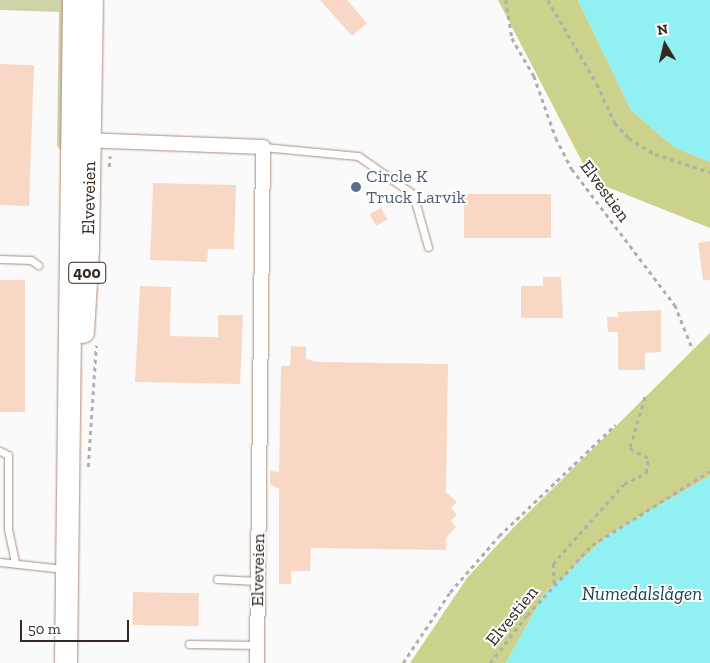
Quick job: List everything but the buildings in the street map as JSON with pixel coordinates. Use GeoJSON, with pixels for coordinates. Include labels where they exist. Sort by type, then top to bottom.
{"type":"FeatureCollection","features":[{"type":"Feature","properties":{"kind":"highway","name":"Elveveien"},"geometry":{"type":"LineString","coordinates":[[74,0],[81,140]]}},
{"type":"Feature","properties":{"kind":"highway","name":"Elveveien"},"geometry":{"type":"LineString","coordinates":[[66,663],[81,140],[92,0]]}},
{"type":"Feature","properties":{"kind":"street"},"geometry":{"type":"LineString","coordinates":[[81,140],[233,143],[263,147]]}},
{"type":"Feature","properties":{"kind":"street","name":"Elveveien"},"geometry":{"type":"LineString","coordinates":[[257,663],[263,147]]}},
{"type":"Feature","properties":{"kind":"lane"},"geometry":{"type":"LineString","coordinates":[[263,147],[358,156],[412,194],[428,247]]}},
{"type":"Feature","properties":{"kind":"lane"},"geometry":{"type":"LineString","coordinates":[[0,259],[32,260],[38,265]]}},
{"type":"Feature","properties":{"kind":"lane"},"geometry":{"type":"LineString","coordinates":[[0,451],[8,455],[8,529],[15,563]]}},
{"type":"Feature","properties":{"kind":"lane"},"geometry":{"type":"LineString","coordinates":[[0,562],[68,569]]}},
{"type":"Feature","properties":{"kind":"lane"},"geometry":{"type":"LineString","coordinates":[[217,579],[257,580]]}},
{"type":"Feature","properties":{"kind":"lane"},"geometry":{"type":"LineString","coordinates":[[189,644],[256,645]]}},
{"type":"Feature","properties":{"kind":"path","name":"Elvestien"},"geometry":{"type":"LineString","coordinates":[[506,0],[512,38],[534,76],[556,138],[572,169],[675,305],[693,350]]}},
{"type":"Feature","properties":{"kind":"path"},"geometry":{"type":"LineString","coordinates":[[548,0],[598,84],[615,123],[628,138],[655,154],[710,172]]}},
{"type":"Feature","properties":{"kind":"path"},"geometry":{"type":"LineString","coordinates":[[109,171],[110,153]]}},
{"type":"Feature","properties":{"kind":"path"},"geometry":{"type":"LineString","coordinates":[[88,470],[96,340]]}},
{"type":"Feature","properties":{"kind":"path"},"geometry":{"type":"LineString","coordinates":[[554,584],[553,564],[624,484],[646,472],[648,458],[636,454],[630,447],[645,396]]}},
{"type":"Feature","properties":{"kind":"path"},"geometry":{"type":"LineString","coordinates":[[403,663],[445,598],[499,536],[615,425]]}},
{"type":"Feature","properties":{"kind":"path","name":"Elvestien"},"geometry":{"type":"LineString","coordinates":[[490,663],[554,584],[592,544],[710,470]]}},
{"type":"Feature","properties":{"kind":"green space"},"geometry":{"type":"Polygon","coordinates":[[[0,0],[69,0],[62,151],[57,146],[59,12],[0,10],[0,0]]]}},
{"type":"Feature","properties":{"kind":"green space"},"geometry":{"type":"Polygon","coordinates":[[[498,0],[578,0],[631,110],[674,147],[710,162],[710,228],[592,181],[498,0]]]}},
{"type":"Feature","properties":{"kind":"green space"},"geometry":{"type":"Polygon","coordinates":[[[710,333],[710,476],[609,534],[544,594],[506,663],[410,663],[467,578],[513,528],[710,333]]]}},
{"type":"Feature","properties":{"kind":"water"},"geometry":{"type":"Polygon","coordinates":[[[578,0],[710,0],[710,162],[674,147],[631,110],[578,0]]]}},
{"type":"Feature","properties":{"kind":"water","name":"Numedalslågen"},"geometry":{"type":"Polygon","coordinates":[[[710,476],[710,663],[506,663],[544,594],[609,534],[710,476]]]}},
{"type":"Feature","properties":{"kind":"place","name":"Circle K Truck Larvik"},"geometry":{"type":"Point","coordinates":[356,187]}}]}
